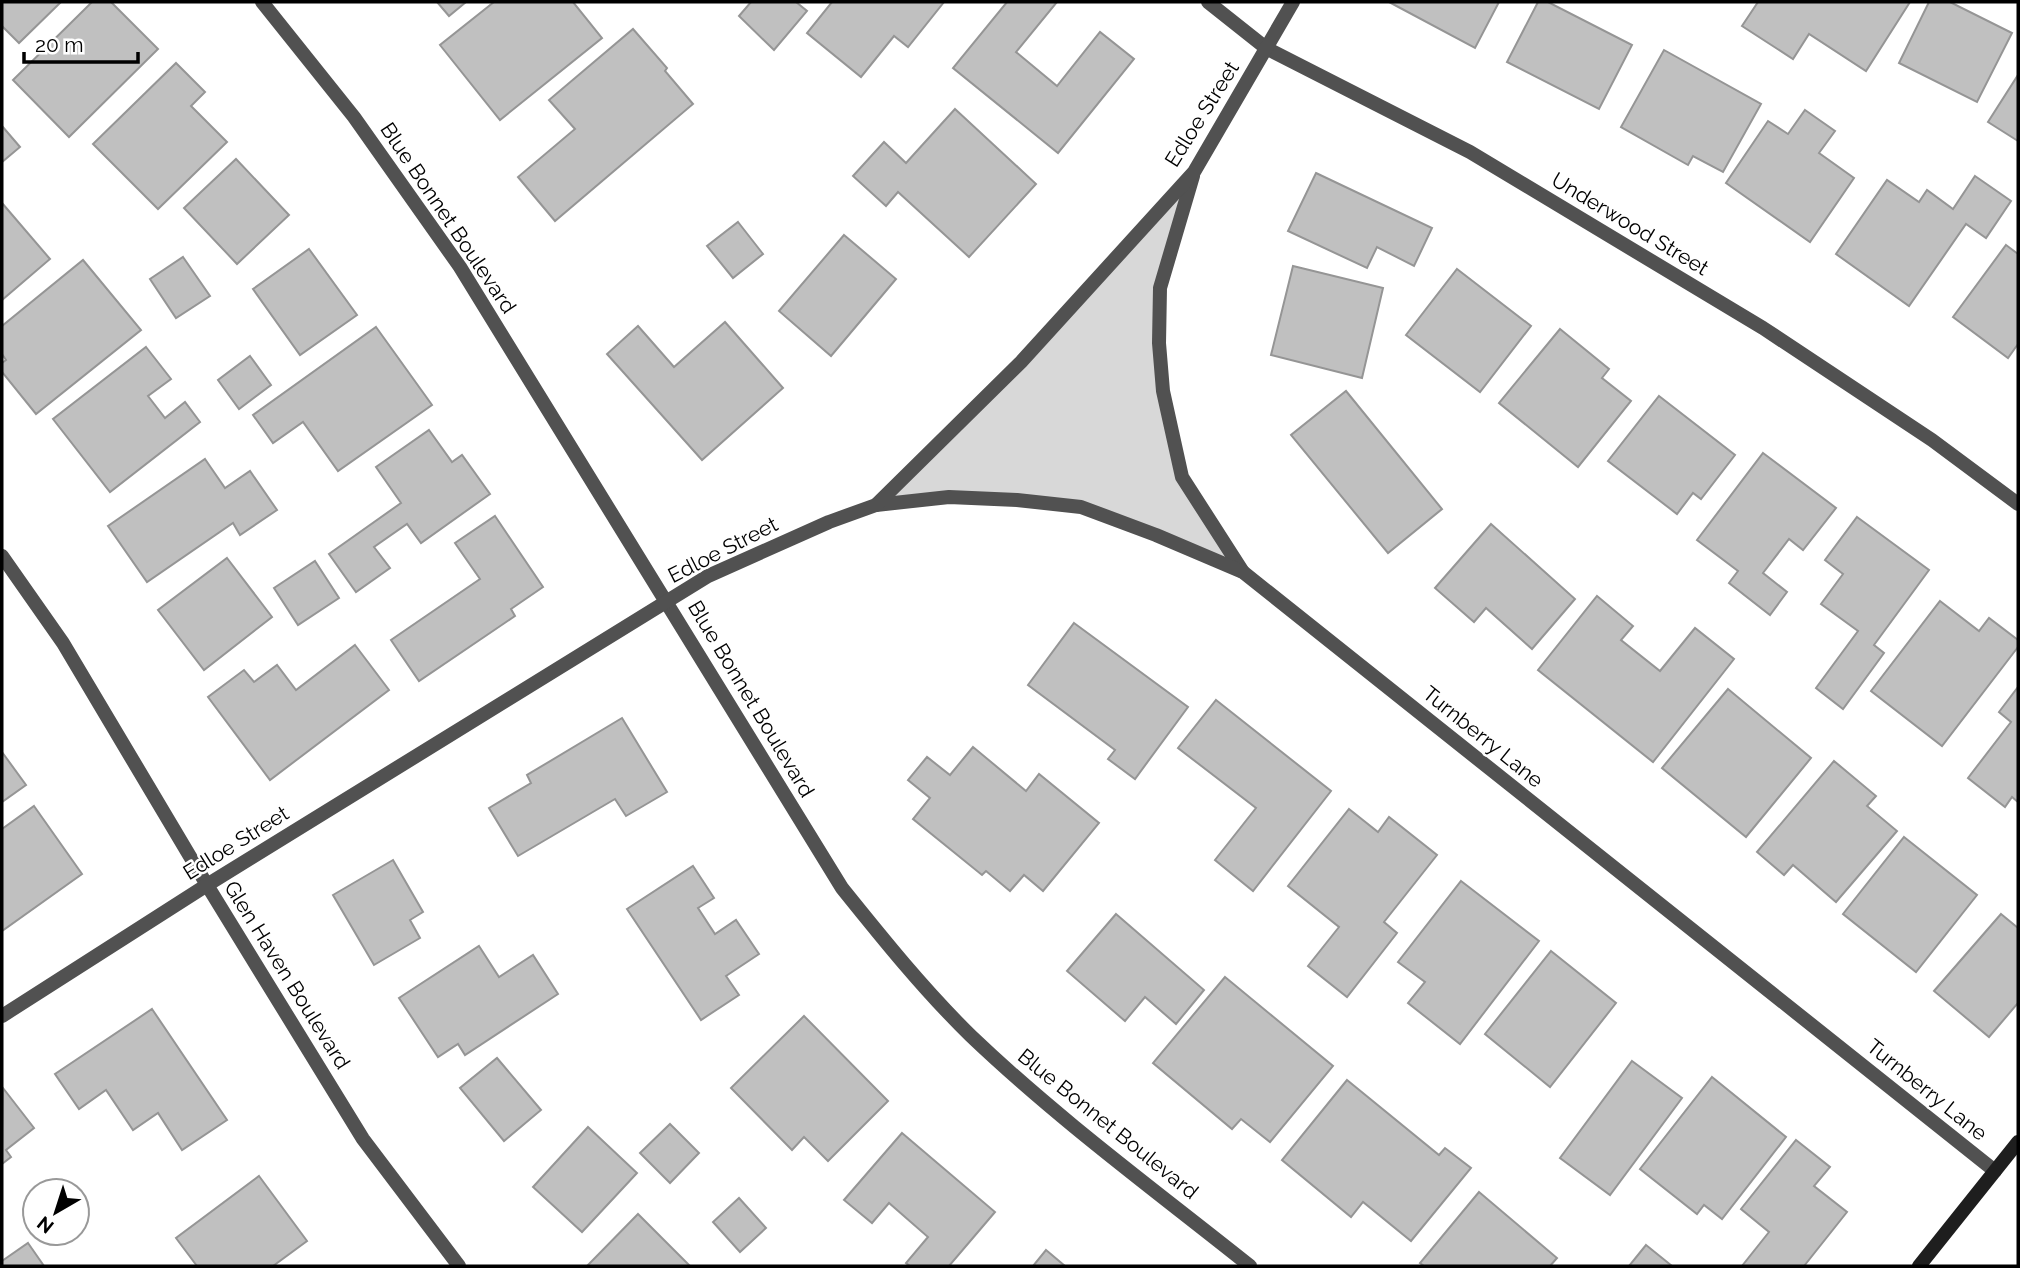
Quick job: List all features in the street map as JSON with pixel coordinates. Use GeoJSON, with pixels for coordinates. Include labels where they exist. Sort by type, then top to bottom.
{"type":"FeatureCollection","features":[{"type":"Feature","properties":{"kind":"street","name":"Blue Bonnet Boulevard"},"geometry":{"type":"LineString","coordinates":[[262,2],[354,117],[460,267],[842,888],[904,965],[971,1036],[1043,1100],[1250,1266]]}},
{"type":"Feature","properties":{"kind":"street","name":"Underwood Street"},"geometry":{"type":"LineString","coordinates":[[1208,2],[1266,48],[1470,152],[1751,321],[1932,440],[2018,504]]}},
{"type":"Feature","properties":{"kind":"street","name":"Edloe Street"},"geometry":{"type":"LineString","coordinates":[[2,1016],[207,885],[708,576],[829,522],[876,505],[1021,362],[1194,172],[1293,2]]}},
{"type":"Feature","properties":{"kind":"street"},"geometry":{"type":"LineString","coordinates":[[1194,172],[1160,288],[1159,343],[1163,391],[1182,477],[1243,572]]}},
{"type":"Feature","properties":{"kind":"street","name":"Turnberry Lane"},"geometry":{"type":"LineString","coordinates":[[876,505],[949,497],[1080,506],[1243,572],[1995,1171]]}},
{"type":"Feature","properties":{"kind":"street","name":"Glen Haven Boulevard"},"geometry":{"type":"LineString","coordinates":[[2,556],[63,643],[363,1139],[459,1266]]}},
{"type":"Feature","properties":{"kind":"street"},"geometry":{"type":"LineString","coordinates":[[1919,1266],[2018,1142]]}},
{"type":"Feature","properties":{"kind":"shaded area"},"geometry":{"type":"Polygon","coordinates":[[[1194,172],[1160,288],[1159,343],[1182,477],[1243,572],[1081,507],[1017,500],[876,505],[1194,172]]]}},
{"type":"Feature","properties":{"kind":"building"},"geometry":{"type":"Polygon","coordinates":[[[2,2],[61,2],[19,43],[2,26],[2,2]]]}},
{"type":"Feature","properties":{"kind":"building"},"geometry":{"type":"Polygon","coordinates":[[[92,2],[111,2],[158,49],[69,137],[13,80],[92,2]]]}},
{"type":"Feature","properties":{"kind":"building"},"geometry":{"type":"Polygon","coordinates":[[[437,2],[466,2],[449,16],[437,2]]]}},
{"type":"Feature","properties":{"kind":"building"},"geometry":{"type":"Polygon","coordinates":[[[494,2],[573,2],[602,38],[500,120],[440,45],[494,2]]]}},
{"type":"Feature","properties":{"kind":"building"},"geometry":{"type":"Polygon","coordinates":[[[751,2],[796,2],[807,11],[774,50],[739,16],[751,2]]]}},
{"type":"Feature","properties":{"kind":"building"},"geometry":{"type":"Polygon","coordinates":[[[832,2],[944,2],[908,47],[894,36],[861,77],[807,33],[832,2]]]}},
{"type":"Feature","properties":{"kind":"building"},"geometry":{"type":"Polygon","coordinates":[[[1007,2],[1057,2],[1016,52],[1057,86],[1100,32],[1134,59],[1058,153],[953,68],[1007,2]]]}},
{"type":"Feature","properties":{"kind":"building"},"geometry":{"type":"Polygon","coordinates":[[[1389,2],[1499,2],[1475,48],[1389,2]]]}},
{"type":"Feature","properties":{"kind":"building"},"geometry":{"type":"Polygon","coordinates":[[[1538,2],[1548,2],[1632,45],[1599,109],[1507,62],[1538,2]]]}},
{"type":"Feature","properties":{"kind":"building"},"geometry":{"type":"Polygon","coordinates":[[[1758,2],[1910,2],[1866,71],[1809,34],[1793,59],[1742,26],[1758,2]]]}},
{"type":"Feature","properties":{"kind":"building"},"geometry":{"type":"Polygon","coordinates":[[[1929,2],[1950,2],[2012,33],[1977,102],[1899,63],[1929,2]]]}},
{"type":"Feature","properties":{"kind":"building"},"geometry":{"type":"Polygon","coordinates":[[[633,29],[667,68],[665,71],[693,104],[555,221],[518,177],[575,129],[549,100],[633,29]]]}},
{"type":"Feature","properties":{"kind":"building"},"geometry":{"type":"Polygon","coordinates":[[[1664,50],[1761,104],[1723,172],[1693,156],[1688,165],[1621,127],[1664,50]]]}},
{"type":"Feature","properties":{"kind":"building"},"geometry":{"type":"Polygon","coordinates":[[[176,63],[205,92],[191,106],[227,142],[158,209],[93,144],[176,63]]]}},
{"type":"Feature","properties":{"kind":"building"},"geometry":{"type":"Polygon","coordinates":[[[2018,75],[2018,141],[1988,122],[2018,75]]]}},
{"type":"Feature","properties":{"kind":"building"},"geometry":{"type":"Polygon","coordinates":[[[955,109],[1036,184],[969,257],[898,192],[886,206],[853,176],[884,142],[906,163],[955,109]]]}},
{"type":"Feature","properties":{"kind":"building"},"geometry":{"type":"Polygon","coordinates":[[[1805,110],[1835,131],[1819,153],[1854,178],[1810,242],[1726,183],[1768,121],[1788,134],[1805,110]]]}},
{"type":"Feature","properties":{"kind":"building"},"geometry":{"type":"Polygon","coordinates":[[[2,126],[20,147],[2,162],[2,126]]]}},
{"type":"Feature","properties":{"kind":"building"},"geometry":{"type":"Polygon","coordinates":[[[236,159],[289,215],[237,264],[184,208],[236,159]]]}},
{"type":"Feature","properties":{"kind":"building"},"geometry":{"type":"Polygon","coordinates":[[[1316,173],[1432,228],[1414,266],[1377,247],[1367,268],[1288,231],[1316,173]]]}},
{"type":"Feature","properties":{"kind":"building"},"geometry":{"type":"Polygon","coordinates":[[[1975,176],[2011,201],[1986,238],[1966,224],[1909,306],[1836,254],[1887,180],[1919,202],[1927,190],[1953,209],[1975,176]]]}},
{"type":"Feature","properties":{"kind":"building"},"geometry":{"type":"Polygon","coordinates":[[[2,203],[50,259],[2,300],[2,203]]]}},
{"type":"Feature","properties":{"kind":"building"},"geometry":{"type":"Polygon","coordinates":[[[738,222],[763,254],[733,278],[707,246],[738,222]]]}},
{"type":"Feature","properties":{"kind":"building"},"geometry":{"type":"Polygon","coordinates":[[[844,235],[896,279],[831,356],[779,311],[844,235]]]}},
{"type":"Feature","properties":{"kind":"building"},"geometry":{"type":"Polygon","coordinates":[[[2006,245],[2018,254],[2018,344],[2008,358],[1953,317],[2006,245]]]}},
{"type":"Feature","properties":{"kind":"building"},"geometry":{"type":"Polygon","coordinates":[[[309,249],[357,315],[300,355],[253,289],[309,249]]]}},
{"type":"Feature","properties":{"kind":"building"},"geometry":{"type":"Polygon","coordinates":[[[183,257],[210,296],[176,318],[150,279],[183,257]]]}},
{"type":"Feature","properties":{"kind":"building"},"geometry":{"type":"Polygon","coordinates":[[[83,260],[141,330],[36,414],[2,372],[2,363],[6,360],[2,354],[2,326],[83,260]]]}},
{"type":"Feature","properties":{"kind":"building"},"geometry":{"type":"Polygon","coordinates":[[[1293,266],[1383,288],[1362,378],[1271,355],[1293,266]]]}},
{"type":"Feature","properties":{"kind":"building"},"geometry":{"type":"Polygon","coordinates":[[[1457,269],[1531,326],[1480,392],[1406,335],[1457,269]]]}},
{"type":"Feature","properties":{"kind":"building"},"geometry":{"type":"Polygon","coordinates":[[[725,322],[783,388],[702,460],[607,354],[638,326],[674,367],[725,322]]]}},
{"type":"Feature","properties":{"kind":"building"},"geometry":{"type":"Polygon","coordinates":[[[376,327],[432,405],[338,471],[303,422],[273,443],[253,415],[376,327]]]}},
{"type":"Feature","properties":{"kind":"building"},"geometry":{"type":"Polygon","coordinates":[[[1560,329],[1609,369],[1602,378],[1631,401],[1578,467],[1499,403],[1560,329]]]}},
{"type":"Feature","properties":{"kind":"building"},"geometry":{"type":"Polygon","coordinates":[[[146,347],[171,379],[148,396],[165,418],[185,402],[200,422],[110,492],[53,419],[146,347]]]}},
{"type":"Feature","properties":{"kind":"building"},"geometry":{"type":"Polygon","coordinates":[[[250,356],[271,385],[239,409],[218,380],[250,356]]]}},
{"type":"Feature","properties":{"kind":"building"},"geometry":{"type":"Polygon","coordinates":[[[1346,391],[1442,509],[1388,553],[1291,435],[1346,391]]]}},
{"type":"Feature","properties":{"kind":"building"},"geometry":{"type":"Polygon","coordinates":[[[1659,396],[1735,455],[1701,499],[1693,493],[1677,514],[1608,461],[1659,396]]]}},
{"type":"Feature","properties":{"kind":"building"},"geometry":{"type":"Polygon","coordinates":[[[429,430],[452,462],[462,455],[490,494],[421,543],[407,524],[374,547],[390,568],[356,592],[329,554],[401,503],[376,467],[429,430]]]}},
{"type":"Feature","properties":{"kind":"building"},"geometry":{"type":"Polygon","coordinates":[[[1763,453],[1836,508],[1803,550],[1789,539],[1763,573],[1787,592],[1770,615],[1729,583],[1738,571],[1697,540],[1763,453]]]}},
{"type":"Feature","properties":{"kind":"building"},"geometry":{"type":"Polygon","coordinates":[[[205,459],[225,488],[250,471],[277,510],[240,535],[233,523],[147,582],[108,526],[205,459]]]}},
{"type":"Feature","properties":{"kind":"building"},"geometry":{"type":"Polygon","coordinates":[[[495,516],[543,587],[511,609],[515,616],[419,681],[391,640],[480,579],[455,543],[495,516]]]}},
{"type":"Feature","properties":{"kind":"building"},"geometry":{"type":"Polygon","coordinates":[[[1857,517],[1929,570],[1874,645],[1884,653],[1843,709],[1816,688],[1858,631],[1821,604],[1843,574],[1825,560],[1857,517]]]}},
{"type":"Feature","properties":{"kind":"building"},"geometry":{"type":"Polygon","coordinates":[[[1491,524],[1575,599],[1532,649],[1486,608],[1474,622],[1435,588],[1491,524]]]}},
{"type":"Feature","properties":{"kind":"building"},"geometry":{"type":"Polygon","coordinates":[[[227,558],[272,617],[204,670],[158,610],[227,558]]]}},
{"type":"Feature","properties":{"kind":"building"},"geometry":{"type":"Polygon","coordinates":[[[315,561],[339,598],[298,625],[274,588],[315,561]]]}},
{"type":"Feature","properties":{"kind":"building"},"geometry":{"type":"Polygon","coordinates":[[[1597,596],[1633,626],[1621,640],[1660,671],[1695,628],[1734,659],[1653,762],[1538,670],[1597,596]]]}},
{"type":"Feature","properties":{"kind":"building"},"geometry":{"type":"Polygon","coordinates":[[[1940,601],[1979,631],[1989,618],[2018,640],[2018,647],[1942,746],[1871,691],[1940,601]]]}},
{"type":"Feature","properties":{"kind":"building"},"geometry":{"type":"Polygon","coordinates":[[[1074,623],[1188,707],[1135,779],[1108,759],[1115,750],[1028,685],[1074,623]]]}},
{"type":"Feature","properties":{"kind":"building"},"geometry":{"type":"Polygon","coordinates":[[[355,645],[389,690],[270,780],[208,697],[244,670],[254,682],[277,665],[296,690],[355,645]]]}},
{"type":"Feature","properties":{"kind":"building"},"geometry":{"type":"Polygon","coordinates":[[[2018,687],[2018,802],[2012,797],[2005,807],[1968,778],[2011,722],[1999,712],[2018,687]]]}},
{"type":"Feature","properties":{"kind":"building"},"geometry":{"type":"Polygon","coordinates":[[[1728,689],[1811,758],[1746,837],[1662,768],[1728,689]]]}},
{"type":"Feature","properties":{"kind":"building"},"geometry":{"type":"Polygon","coordinates":[[[1216,700],[1331,791],[1253,891],[1215,860],[1256,808],[1178,748],[1216,700]]]}},
{"type":"Feature","properties":{"kind":"building"},"geometry":{"type":"Polygon","coordinates":[[[622,718],[667,792],[626,816],[615,799],[518,856],[489,808],[531,783],[527,775],[622,718]]]}},
{"type":"Feature","properties":{"kind":"building"},"geometry":{"type":"Polygon","coordinates":[[[973,747],[1026,791],[1039,774],[1099,823],[1043,891],[1024,875],[1010,891],[986,871],[982,875],[913,819],[930,798],[908,780],[927,757],[950,775],[973,747]]]}},
{"type":"Feature","properties":{"kind":"building"},"geometry":{"type":"Polygon","coordinates":[[[2,752],[26,785],[2,802],[2,752]]]}},
{"type":"Feature","properties":{"kind":"building"},"geometry":{"type":"Polygon","coordinates":[[[1834,761],[1876,796],[1867,806],[1897,831],[1836,902],[1793,865],[1784,875],[1757,852],[1834,761]]]}},
{"type":"Feature","properties":{"kind":"building"},"geometry":{"type":"Polygon","coordinates":[[[34,806],[82,874],[2,931],[2,829],[34,806]]]}},
{"type":"Feature","properties":{"kind":"building"},"geometry":{"type":"Polygon","coordinates":[[[1349,809],[1378,832],[1389,817],[1437,855],[1384,922],[1397,933],[1347,997],[1308,966],[1339,927],[1288,886],[1349,809]]]}},
{"type":"Feature","properties":{"kind":"building"},"geometry":{"type":"Polygon","coordinates":[[[1904,837],[1977,895],[1916,972],[1843,914],[1904,837]]]}},
{"type":"Feature","properties":{"kind":"building"},"geometry":{"type":"Polygon","coordinates":[[[393,860],[423,912],[410,920],[420,938],[374,965],[333,895],[393,860]]]}},
{"type":"Feature","properties":{"kind":"building"},"geometry":{"type":"Polygon","coordinates":[[[693,866],[714,898],[698,908],[715,934],[736,920],[759,954],[726,976],[739,995],[701,1020],[627,909],[693,866]]]}},
{"type":"Feature","properties":{"kind":"building"},"geometry":{"type":"Polygon","coordinates":[[[1461,881],[1539,941],[1460,1044],[1408,1003],[1425,982],[1398,962],[1461,881]]]}},
{"type":"Feature","properties":{"kind":"building"},"geometry":{"type":"Polygon","coordinates":[[[1116,914],[1204,990],[1176,1024],[1145,997],[1125,1021],[1067,971],[1116,914]]]}},
{"type":"Feature","properties":{"kind":"building"},"geometry":{"type":"Polygon","coordinates":[[[2001,914],[2018,928],[2018,1003],[1989,1037],[1934,991],[2001,914]]]}},
{"type":"Feature","properties":{"kind":"building"},"geometry":{"type":"Polygon","coordinates":[[[479,946],[499,977],[533,955],[558,994],[465,1055],[458,1044],[438,1057],[399,998],[479,946]]]}},
{"type":"Feature","properties":{"kind":"building"},"geometry":{"type":"Polygon","coordinates":[[[1551,951],[1616,1003],[1550,1087],[1485,1034],[1551,951]]]}},
{"type":"Feature","properties":{"kind":"building"},"geometry":{"type":"Polygon","coordinates":[[[1225,977],[1333,1066],[1270,1142],[1241,1119],[1232,1129],[1153,1063],[1225,977]]]}},
{"type":"Feature","properties":{"kind":"building"},"geometry":{"type":"Polygon","coordinates":[[[152,1009],[227,1120],[182,1150],[158,1113],[133,1130],[106,1090],[79,1109],[55,1074],[152,1009]]]}},
{"type":"Feature","properties":{"kind":"building"},"geometry":{"type":"Polygon","coordinates":[[[804,1016],[888,1101],[828,1161],[804,1137],[792,1150],[731,1088],[804,1016]]]}},
{"type":"Feature","properties":{"kind":"building"},"geometry":{"type":"Polygon","coordinates":[[[497,1058],[541,1110],[504,1141],[460,1088],[497,1058]]]}},
{"type":"Feature","properties":{"kind":"building"},"geometry":{"type":"Polygon","coordinates":[[[1632,1061],[1682,1098],[1610,1195],[1560,1158],[1632,1061]]]}},
{"type":"Feature","properties":{"kind":"building"},"geometry":{"type":"Polygon","coordinates":[[[1712,1077],[1786,1137],[1722,1219],[1704,1205],[1697,1214],[1640,1169],[1712,1077]]]}},
{"type":"Feature","properties":{"kind":"building"},"geometry":{"type":"Polygon","coordinates":[[[1347,1080],[1439,1155],[1445,1148],[1471,1168],[1411,1241],[1363,1202],[1351,1217],[1282,1160],[1347,1080]]]}},
{"type":"Feature","properties":{"kind":"building"},"geometry":{"type":"Polygon","coordinates":[[[3,1088],[34,1128],[6,1150],[11,1157],[2,1164],[3,1088]]]}},
{"type":"Feature","properties":{"kind":"building"},"geometry":{"type":"Polygon","coordinates":[[[670,1124],[699,1153],[670,1183],[640,1153],[670,1124]]]}},
{"type":"Feature","properties":{"kind":"building"},"geometry":{"type":"Polygon","coordinates":[[[588,1127],[637,1173],[582,1232],[533,1187],[588,1127]]]}},
{"type":"Feature","properties":{"kind":"building"},"geometry":{"type":"Polygon","coordinates":[[[902,1133],[995,1212],[949,1266],[910,1266],[906,1263],[928,1237],[889,1203],[872,1223],[844,1200],[902,1133]]]}},
{"type":"Feature","properties":{"kind":"building"},"geometry":{"type":"Polygon","coordinates":[[[1796,1140],[1830,1167],[1814,1186],[1847,1212],[1804,1266],[1742,1266],[1769,1232],[1741,1209],[1796,1140]]]}},
{"type":"Feature","properties":{"kind":"building"},"geometry":{"type":"Polygon","coordinates":[[[259,1176],[307,1241],[273,1266],[197,1266],[176,1238],[259,1176]]]}},
{"type":"Feature","properties":{"kind":"building"},"geometry":{"type":"Polygon","coordinates":[[[1479,1192],[1557,1258],[1550,1266],[1424,1266],[1420,1263],[1479,1192]]]}},
{"type":"Feature","properties":{"kind":"building"},"geometry":{"type":"Polygon","coordinates":[[[739,1198],[766,1228],[740,1252],[713,1222],[739,1198]]]}},
{"type":"Feature","properties":{"kind":"building"},"geometry":{"type":"Polygon","coordinates":[[[638,1214],[690,1266],[587,1266],[638,1214]]]}},
{"type":"Feature","properties":{"kind":"building"},"geometry":{"type":"Polygon","coordinates":[[[1646,1245],[1672,1266],[1629,1266],[1646,1245]]]}},
{"type":"Feature","properties":{"kind":"building"},"geometry":{"type":"Polygon","coordinates":[[[22,1247],[31,1247],[44,1266],[2,1266],[2,1261],[22,1247]]]}},
{"type":"Feature","properties":{"kind":"building"},"geometry":{"type":"Polygon","coordinates":[[[1046,1250],[1065,1266],[1033,1266],[1046,1250]]]}}]}
